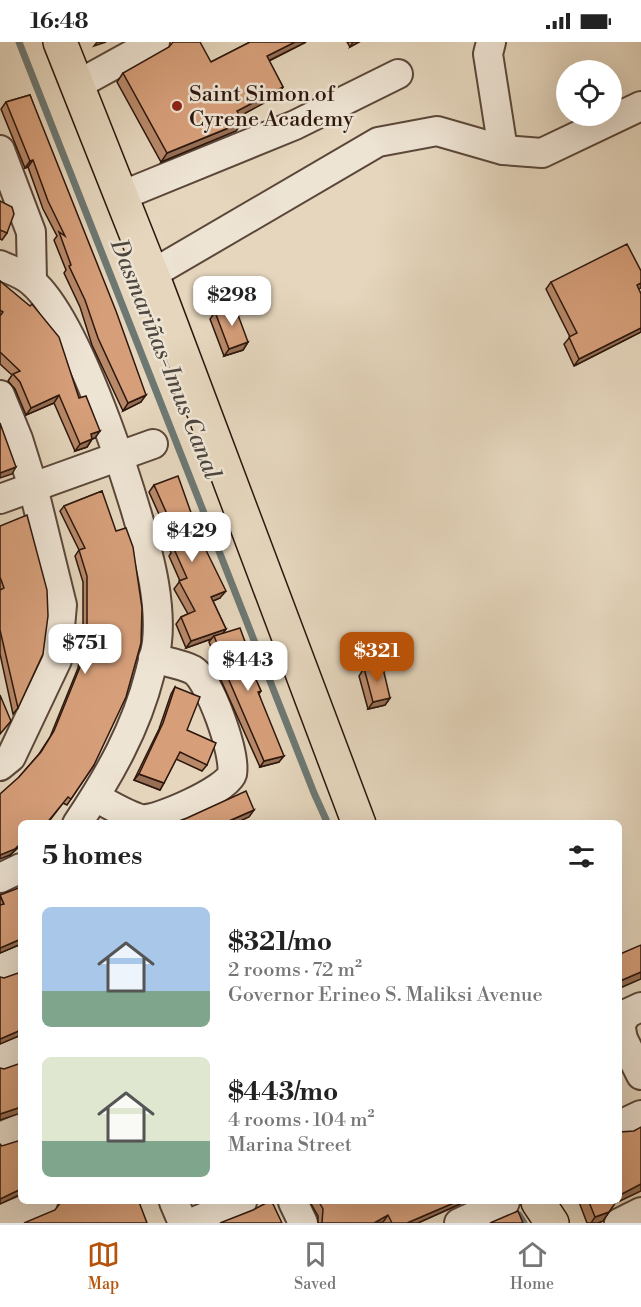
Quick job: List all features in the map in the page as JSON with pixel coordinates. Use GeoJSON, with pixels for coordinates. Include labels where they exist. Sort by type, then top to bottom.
{"type":"FeatureCollection","features":[{"type":"Feature","properties":{"kind":"main road"},"geometry":{"type":"LineString","coordinates":[[60,42],[152,274],[357,820]]}},
{"type":"Feature","properties":{"kind":"main road"},"geometry":{"type":"LineString","coordinates":[[539,1204],[552,1223]]}},
{"type":"Feature","properties":{"kind":"street"},"geometry":{"type":"LineString","coordinates":[[77,86],[155,42]]}},
{"type":"Feature","properties":{"kind":"street"},"geometry":{"type":"LineString","coordinates":[[491,42],[488,54],[503,150]]}},
{"type":"Feature","properties":{"kind":"street"},"geometry":{"type":"LineString","coordinates":[[121,196],[294,125],[398,74]]}},
{"type":"Feature","properties":{"kind":"street"},"geometry":{"type":"LineString","coordinates":[[152,274],[378,142],[438,131],[503,150],[542,153],[641,106]]}},
{"type":"Feature","properties":{"kind":"street"},"geometry":{"type":"LineString","coordinates":[[0,150],[31,232],[32,281]]}},
{"type":"Feature","properties":{"kind":"street"},"geometry":{"type":"LineString","coordinates":[[0,265],[32,281],[59,315],[87,376],[118,458],[141,529],[154,584],[157,643],[141,707],[108,779],[80,820]]}},
{"type":"Feature","properties":{"kind":"street"},"geometry":{"type":"LineString","coordinates":[[0,395],[18,439],[33,488],[62,605],[57,660],[11,757],[0,766]]}},
{"type":"Feature","properties":{"kind":"street"},"geometry":{"type":"LineString","coordinates":[[0,499],[153,444]]}},
{"type":"Feature","properties":{"kind":"street"},"geometry":{"type":"LineString","coordinates":[[96,797],[142,819],[150,818],[219,789],[231,776],[233,756],[206,683],[193,670],[153,658]]}},
{"type":"Feature","properties":{"kind":"street"},"geometry":{"type":"LineString","coordinates":[[0,878],[18,869]]}},
{"type":"Feature","properties":{"kind":"street"},"geometry":{"type":"LineString","coordinates":[[0,969],[18,961]]}},
{"type":"Feature","properties":{"kind":"street"},"geometry":{"type":"LineString","coordinates":[[627,1017],[623,1039],[641,1075]]}},
{"type":"Feature","properties":{"kind":"street"},"geometry":{"type":"LineString","coordinates":[[0,1060],[18,1052]]}},
{"type":"Feature","properties":{"kind":"street"},"geometry":{"type":"LineString","coordinates":[[622,1124],[641,1115]]}},
{"type":"Feature","properties":{"kind":"street"},"geometry":{"type":"LineString","coordinates":[[0,1137],[18,1129]]}},
{"type":"Feature","properties":{"kind":"street"},"geometry":{"type":"LineString","coordinates":[[0,1220],[38,1204]]}},
{"type":"Feature","properties":{"kind":"street"},"geometry":{"type":"LineString","coordinates":[[175,1204],[183,1223]]}},
{"type":"Feature","properties":{"kind":"street"},"geometry":{"type":"LineString","coordinates":[[191,1223],[237,1204]]}},
{"type":"Feature","properties":{"kind":"street"},"geometry":{"type":"LineString","coordinates":[[294,1204],[303,1223]]}},
{"type":"Feature","properties":{"kind":"street"},"geometry":{"type":"LineString","coordinates":[[459,1223],[501,1204]]}},
{"type":"Feature","properties":{"kind":"street"},"geometry":{"type":"LineString","coordinates":[[619,1223],[641,1212]]}},
{"type":"Feature","properties":{"kind":"building","name":"Saint Simon of Cyrene Academy"},"geometry":{"type":"Polygon","coordinates":[[[173,42],[200,42],[211,62],[250,42],[295,42],[267,56],[283,87],[237,111],[243,122],[167,153],[123,73],[169,47],[173,42]]]}},
{"type":"Feature","properties":{"kind":"building"},"geometry":{"type":"Polygon","coordinates":[[[30,95],[116,311],[146,395],[128,403],[98,338],[85,300],[69,266],[71,265],[59,232],[65,236],[48,201],[33,160],[30,161],[6,102],[30,95]]]}},
{"type":"Feature","properties":{"kind":"building"},"geometry":{"type":"Polygon","coordinates":[[[0,201],[12,207],[14,214],[7,233],[0,230],[0,201]]]}},
{"type":"Feature","properties":{"kind":"building"},"geometry":{"type":"Polygon","coordinates":[[[627,244],[641,271],[641,283],[637,285],[641,294],[641,328],[579,359],[569,337],[577,333],[551,282],[627,244]]]}},
{"type":"Feature","properties":{"kind":"building"},"geometry":{"type":"Polygon","coordinates":[[[0,281],[30,306],[32,304],[59,337],[79,398],[86,396],[100,431],[91,434],[92,439],[80,444],[59,395],[31,408],[20,382],[13,374],[20,371],[0,352],[0,316],[3,312],[0,310],[0,281]]]}},
{"type":"Feature","properties":{"kind":"building"},"geometry":{"type":"Polygon","coordinates":[[[234,304],[248,342],[229,349],[215,312],[234,304]]]}},
{"type":"Feature","properties":{"kind":"building"},"geometry":{"type":"Polygon","coordinates":[[[0,423],[16,467],[0,473],[0,423]]]}},
{"type":"Feature","properties":{"kind":"building"},"geometry":{"type":"Polygon","coordinates":[[[178,476],[200,538],[226,591],[211,597],[226,629],[191,641],[181,617],[195,611],[179,581],[187,578],[174,549],[177,547],[167,514],[154,485],[178,476]]]}},
{"type":"Feature","properties":{"kind":"building"},"geometry":{"type":"Polygon","coordinates":[[[102,491],[116,531],[126,528],[133,547],[142,608],[141,643],[126,697],[94,765],[71,799],[68,797],[49,820],[18,820],[18,846],[0,855],[0,794],[41,752],[54,731],[82,662],[87,631],[87,576],[79,550],[85,548],[64,506],[102,491]]]}},
{"type":"Feature","properties":{"kind":"building"},"geometry":{"type":"Polygon","coordinates":[[[27,515],[47,590],[48,616],[43,654],[18,708],[0,630],[0,590],[4,588],[0,577],[0,526],[27,515]]]}},
{"type":"Feature","properties":{"kind":"building"},"geometry":{"type":"Polygon","coordinates":[[[240,628],[251,658],[247,659],[261,691],[258,692],[284,756],[264,761],[225,671],[228,670],[214,636],[240,628]]]}},
{"type":"Feature","properties":{"kind":"building"},"geometry":{"type":"Polygon","coordinates":[[[382,664],[390,698],[373,702],[364,668],[382,664]]]}},
{"type":"Feature","properties":{"kind":"building"},"geometry":{"type":"Polygon","coordinates":[[[175,687],[200,697],[187,730],[216,743],[207,765],[180,752],[164,783],[139,774],[163,723],[175,687]]]}},
{"type":"Feature","properties":{"kind":"building"},"geometry":{"type":"Polygon","coordinates":[[[0,695],[11,721],[0,734],[0,695]]]}},
{"type":"Feature","properties":{"kind":"building"},"geometry":{"type":"Polygon","coordinates":[[[246,791],[254,810],[231,820],[182,820],[246,791]]]}},
{"type":"Feature","properties":{"kind":"building"},"geometry":{"type":"Polygon","coordinates":[[[18,888],[18,940],[0,948],[0,905],[4,904],[0,895],[18,888]]]}},
{"type":"Feature","properties":{"kind":"building"},"geometry":{"type":"Polygon","coordinates":[[[641,945],[641,972],[622,980],[622,953],[641,945]]]}},
{"type":"Feature","properties":{"kind":"building"},"geometry":{"type":"Polygon","coordinates":[[[18,973],[18,1031],[0,1039],[0,977],[4,978],[18,973]]]}},
{"type":"Feature","properties":{"kind":"building"},"geometry":{"type":"Polygon","coordinates":[[[18,1064],[18,1108],[0,1114],[0,1068],[4,1069],[18,1064]]]}},
{"type":"Feature","properties":{"kind":"building"},"geometry":{"type":"Polygon","coordinates":[[[641,1127],[641,1184],[622,1194],[622,1132],[634,1131],[641,1127]]]}},
{"type":"Feature","properties":{"kind":"building"},"geometry":{"type":"Polygon","coordinates":[[[18,1141],[18,1190],[0,1199],[0,1144],[2,1146],[18,1141]]]}},
{"type":"Feature","properties":{"kind":"building"},"geometry":{"type":"Polygon","coordinates":[[[60,1204],[140,1204],[147,1223],[24,1223],[55,1210],[60,1204]]]}},
{"type":"Feature","properties":{"kind":"building"},"geometry":{"type":"Polygon","coordinates":[[[264,1204],[273,1204],[282,1223],[220,1223],[264,1204]]]}},
{"type":"Feature","properties":{"kind":"building"},"geometry":{"type":"Polygon","coordinates":[[[320,1204],[451,1204],[407,1223],[392,1223],[388,1215],[374,1223],[322,1223],[323,1209],[320,1204]]]}},
{"type":"Feature","properties":{"kind":"building"},"geometry":{"type":"Polygon","coordinates":[[[590,1204],[615,1204],[609,1212],[595,1217],[590,1204]]]}},
{"type":"Feature","properties":{"kind":"building"},"geometry":{"type":"Polygon","coordinates":[[[518,1211],[523,1223],[490,1223],[518,1211]]]}},
{"type":"Feature","properties":{"kind":"waterway","name":"Dasmariñas-Imus Canal"},"geometry":{"type":"LineString","coordinates":[[19,42],[326,820]]}},
{"type":"Feature","properties":{"kind":"waterway","name":"Dasmariñas-Imus Canal"},"geometry":{"type":"LineString","coordinates":[[519,1215],[524,1223]]}},
{"type":"Feature","properties":{"kind":"place","name":"Saint Simon of Cyrene Academy"},"geometry":{"type":"Point","coordinates":[177,106]}}]}
